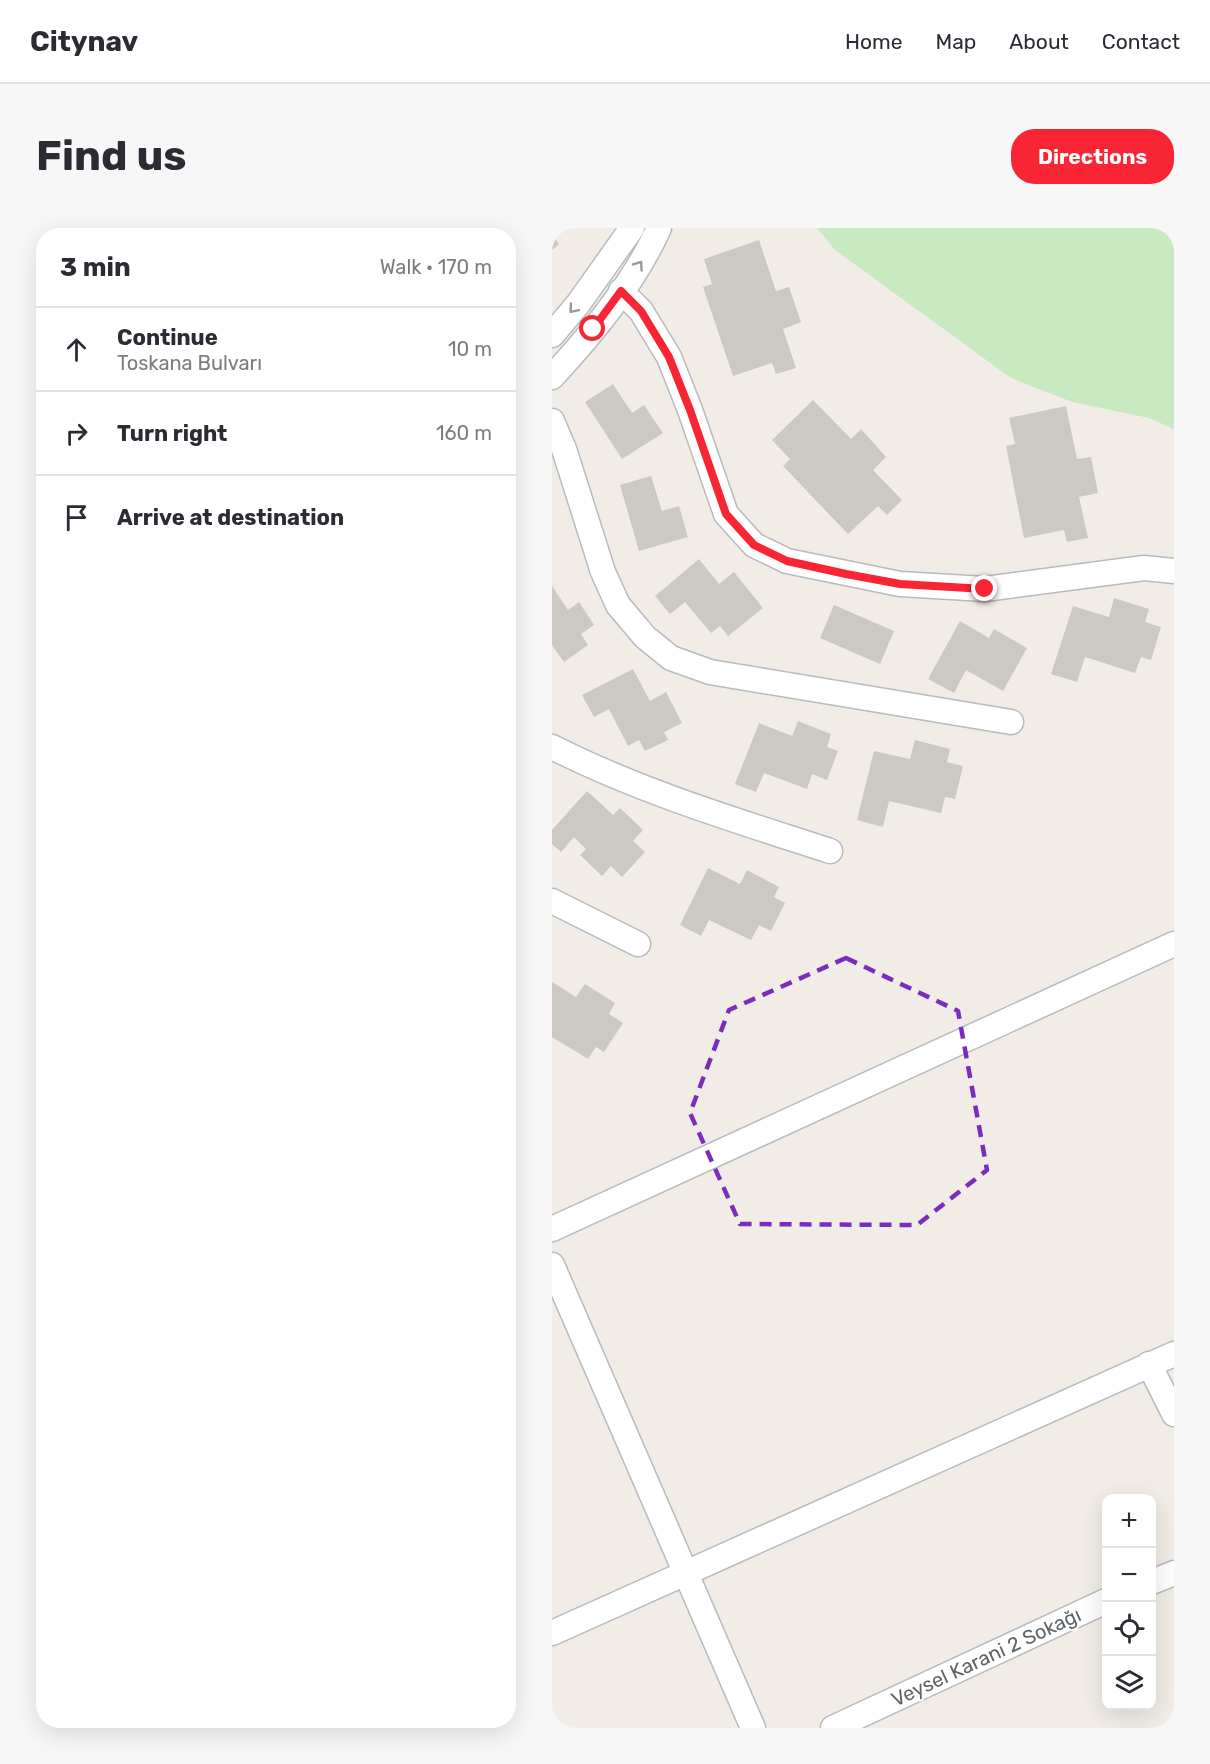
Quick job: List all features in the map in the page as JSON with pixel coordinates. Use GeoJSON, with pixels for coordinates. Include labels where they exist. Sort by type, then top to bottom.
{"type":"FeatureCollection","features":[{"type":"Feature","properties":{"kind":"street"},"geometry":{"type":"LineString","coordinates":[[552,335],[578,304],[632,228]]}},
{"type":"Feature","properties":{"kind":"street"},"geometry":{"type":"LineString","coordinates":[[552,377],[593,329],[621,291],[647,254],[659,228]]}},
{"type":"Feature","properties":{"kind":"street"},"geometry":{"type":"LineString","coordinates":[[621,291],[641,311],[669,357],[726,514],[754,545],[787,561],[900,584],[985,589],[1144,568],[1174,571]]}},
{"type":"Feature","properties":{"kind":"street"},"geometry":{"type":"LineString","coordinates":[[552,421],[568,459],[603,572],[618,605],[645,637],[671,658],[721,674],[1011,722]]}},
{"type":"Feature","properties":{"kind":"street"},"geometry":{"type":"LineString","coordinates":[[552,747],[586,764],[672,800],[830,851]]}},
{"type":"Feature","properties":{"kind":"street"},"geometry":{"type":"LineString","coordinates":[[552,901],[638,944]]}},
{"type":"Feature","properties":{"kind":"street"},"geometry":{"type":"LineString","coordinates":[[552,1229],[1174,944]]}},
{"type":"Feature","properties":{"kind":"street"},"geometry":{"type":"LineString","coordinates":[[552,1265],[753,1728]]}},
{"type":"Feature","properties":{"kind":"street"},"geometry":{"type":"LineString","coordinates":[[552,1633],[1174,1354]]}},
{"type":"Feature","properties":{"kind":"street"},"geometry":{"type":"LineString","coordinates":[[1149,1364],[1174,1414]]}},
{"type":"Feature","properties":{"kind":"street"},"geometry":{"type":"LineString","coordinates":[[1156,1580],[1174,1573]]}},
{"type":"Feature","properties":{"kind":"street","name":"Veysel Karani 2 Sokağı"},"geometry":{"type":"LineString","coordinates":[[833,1728],[1105,1602]]}},
{"type":"Feature","properties":{"kind":"highlighted area"},"geometry":{"type":"Polygon","coordinates":[[[846,958],[958,1011],[987,1170],[917,1225],[740,1224],[690,1113],[729,1010],[846,958]]]}},
{"type":"Feature","properties":{"kind":"green space"},"geometry":{"type":"Polygon","coordinates":[[[817,228],[1174,228],[1174,429],[1149,418],[1072,402],[1011,378],[835,250],[817,228]]]}},
{"type":"Feature","properties":{"kind":"building"},"geometry":{"type":"Polygon","coordinates":[[[552,235],[559,244],[552,250],[552,235]]]}},
{"type":"Feature","properties":{"kind":"building"},"geometry":{"type":"Polygon","coordinates":[[[759,240],[776,291],[789,287],[801,322],[783,329],[796,368],[776,374],[772,363],[733,376],[703,287],[712,284],[704,259],[759,240]]]}},
{"type":"Feature","properties":{"kind":"building"},"geometry":{"type":"Polygon","coordinates":[[[613,384],[632,413],[644,405],[663,433],[622,459],[585,402],[613,384]]]}},
{"type":"Feature","properties":{"kind":"building"},"geometry":{"type":"Polygon","coordinates":[[[813,400],[851,439],[861,429],[886,457],[873,470],[902,500],[887,515],[878,506],[848,534],[783,466],[790,459],[772,440],[813,400]]]}},
{"type":"Feature","properties":{"kind":"building"},"geometry":{"type":"Polygon","coordinates":[[[1066,406],[1077,459],[1091,457],[1098,493],[1079,497],[1088,538],[1067,542],[1064,530],[1024,538],[1006,446],[1015,444],[1009,418],[1066,406]]]}},
{"type":"Feature","properties":{"kind":"building"},"geometry":{"type":"Polygon","coordinates":[[[651,476],[662,511],[679,506],[688,537],[639,551],[620,485],[651,476]]]}},
{"type":"Feature","properties":{"kind":"building"},"geometry":{"type":"Polygon","coordinates":[[[699,559],[719,584],[734,572],[763,608],[728,636],[720,626],[711,633],[685,602],[670,614],[655,596],[699,559]]]}},
{"type":"Feature","properties":{"kind":"building"},"geometry":{"type":"Polygon","coordinates":[[[552,586],[568,610],[579,602],[594,625],[581,634],[588,645],[564,662],[552,645],[552,586]]]}},
{"type":"Feature","properties":{"kind":"building"},"geometry":{"type":"Polygon","coordinates":[[[1114,598],[1149,609],[1145,622],[1161,627],[1151,660],[1141,657],[1135,673],[1085,657],[1077,682],[1051,674],[1073,606],[1109,617],[1114,598]]]}},
{"type":"Feature","properties":{"kind":"building"},"geometry":{"type":"Polygon","coordinates":[[[834,605],[894,631],[880,664],[820,638],[834,605]]]}},
{"type":"Feature","properties":{"kind":"building"},"geometry":{"type":"Polygon","coordinates":[[[960,621],[989,638],[994,629],[1027,648],[1003,691],[966,670],[954,693],[928,679],[960,621]]]}},
{"type":"Feature","properties":{"kind":"building"},"geometry":{"type":"Polygon","coordinates":[[[633,669],[650,701],[666,692],[682,723],[664,732],[668,740],[645,751],[639,740],[628,746],[609,709],[594,717],[582,695],[633,669]]]}},
{"type":"Feature","properties":{"kind":"building"},"geometry":{"type":"Polygon","coordinates":[[[798,721],[831,734],[827,747],[838,751],[827,780],[812,774],[807,789],[764,773],[756,792],[735,784],[759,723],[792,736],[798,721]]]}},
{"type":"Feature","properties":{"kind":"building"},"geometry":{"type":"Polygon","coordinates":[[[915,740],[950,749],[947,762],[963,766],[955,799],[945,797],[941,813],[889,801],[883,827],[857,820],[874,751],[910,759],[915,740]]]}},
{"type":"Feature","properties":{"kind":"building"},"geometry":{"type":"Polygon","coordinates":[[[587,791],[613,815],[620,808],[643,830],[633,841],[645,852],[622,877],[611,866],[602,876],[580,855],[586,849],[574,837],[561,852],[552,844],[552,830],[587,791]]]}},
{"type":"Feature","properties":{"kind":"building"},"geometry":{"type":"Polygon","coordinates":[[[708,868],[740,884],[747,870],[779,887],[774,897],[785,903],[771,931],[759,925],[751,940],[709,920],[701,936],[680,925],[708,868]]]}},
{"type":"Feature","properties":{"kind":"building"},"geometry":{"type":"Polygon","coordinates":[[[552,982],[576,997],[585,984],[615,1003],[609,1014],[623,1023],[604,1052],[596,1047],[588,1059],[552,1037],[552,982]]]}},
{"type":"Feature","properties":{"kind":"route"},"geometry":{"type":"LineString","coordinates":[[593,329],[621,291],[641,311],[669,357],[726,514],[754,545],[787,561],[846,574],[900,584],[985,589]]}}]}
